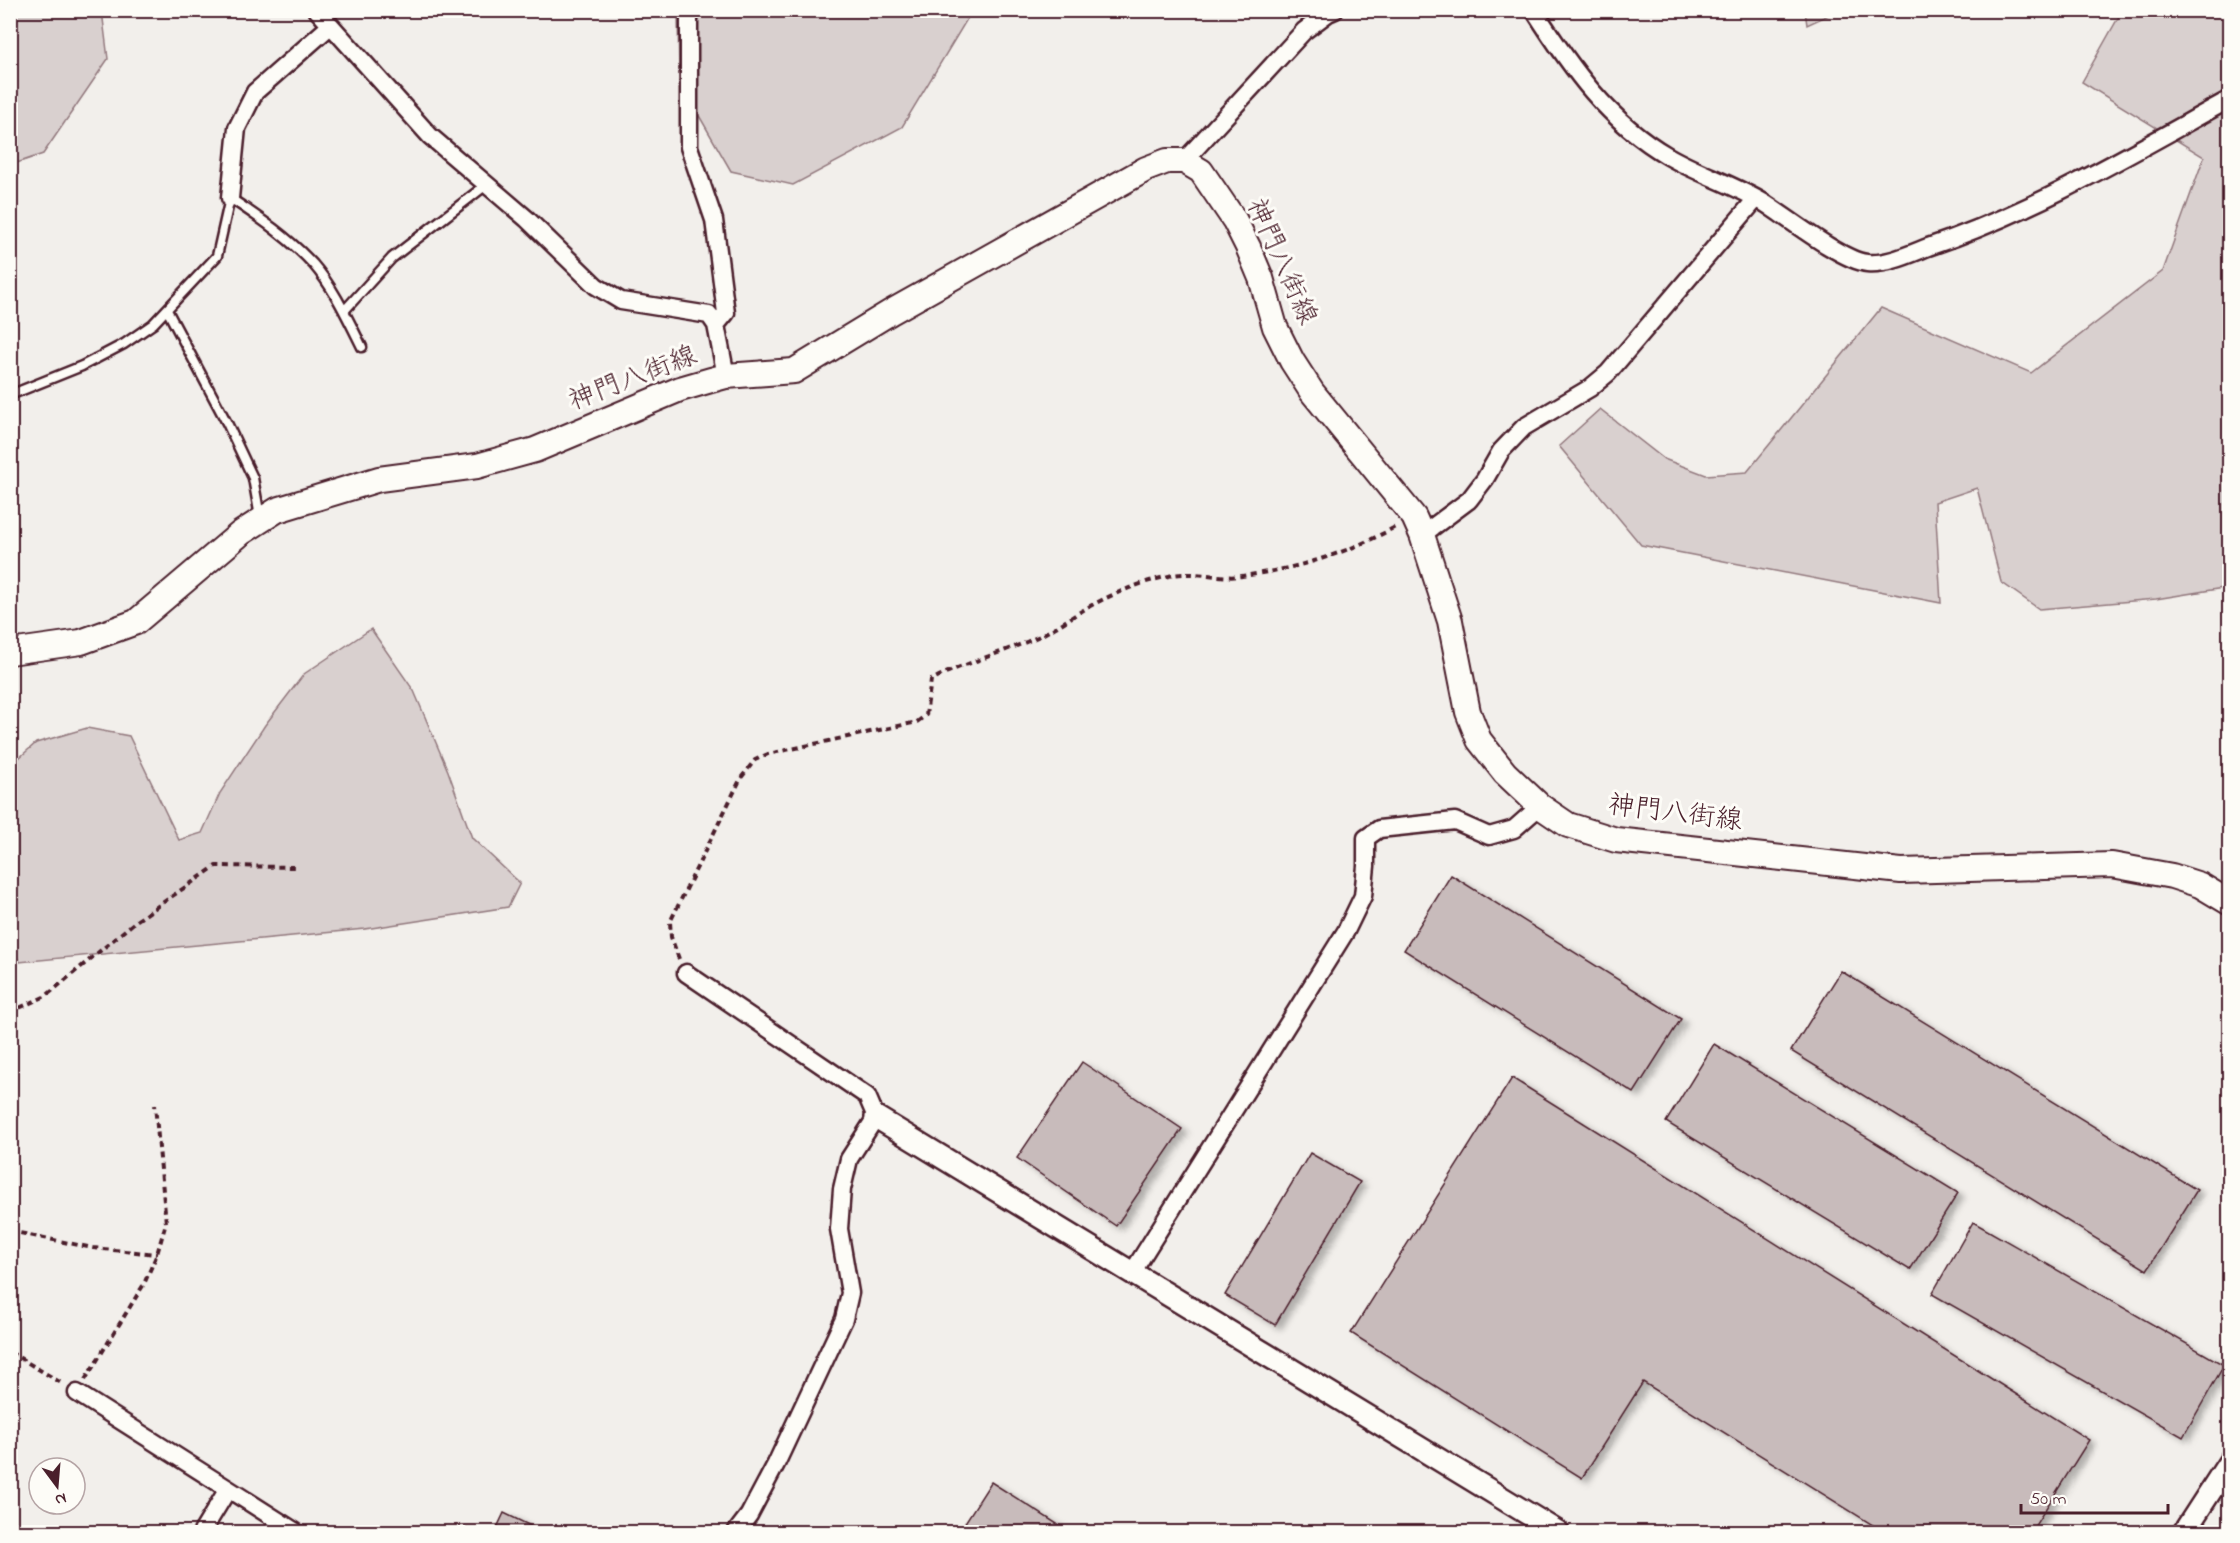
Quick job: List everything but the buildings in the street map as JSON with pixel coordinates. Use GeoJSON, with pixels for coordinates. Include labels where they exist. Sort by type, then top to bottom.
{"type":"FeatureCollection","features":[{"type":"Feature","properties":{"kind":"main road","name":"神門八街線"},"geometry":{"type":"LineString","coordinates":[[10,652],[81,642],[136,622],[241,532],[277,510],[379,479],[477,466],[535,450],[680,389],[726,376],[794,371],[891,312],[1146,169],[1167,160],[1184,161],[1201,171],[1234,221],[1248,247],[1275,327],[1292,361],[1312,392],[1418,526],[1450,621],[1468,712],[1479,740],[1505,774],[1540,806],[1568,825],[1616,840],[1901,871],[2112,865],[2157,872],[2191,882],[2229,903]]}},
{"type":"Feature","properties":{"kind":"street"},"geometry":{"type":"LineString","coordinates":[[317,10],[430,136],[526,219],[596,286],[621,301],[710,315],[716,325],[726,376]]}},
{"type":"Feature","properties":{"kind":"street"},"geometry":{"type":"LineString","coordinates":[[689,10],[688,147],[714,220],[726,313],[716,325]]}},
{"type":"Feature","properties":{"kind":"street"},"geometry":{"type":"LineString","coordinates":[[1184,161],[1304,31],[1335,10]]}},
{"type":"Feature","properties":{"kind":"street"},"geometry":{"type":"LineString","coordinates":[[1534,10],[1569,64],[1596,98],[1626,127],[1668,156],[1756,199],[1850,260],[1868,264],[1891,260],[1954,239],[2004,218],[2104,169],[2229,99]]}},
{"type":"Feature","properties":{"kind":"street"},"geometry":{"type":"LineString","coordinates":[[230,198],[237,128],[255,92],[330,26]]}},
{"type":"Feature","properties":{"kind":"street"},"geometry":{"type":"LineString","coordinates":[[1418,526],[1469,501],[1502,451],[1524,427],[1590,388],[1608,373],[1756,199]]}},
{"type":"Feature","properties":{"kind":"street"},"geometry":{"type":"LineString","coordinates":[[1132,1273],[1346,931],[1363,896],[1366,837],[1380,829],[1455,821],[1489,836],[1514,828],[1540,806]]}},
{"type":"Feature","properties":{"kind":"street"},"geometry":{"type":"LineString","coordinates":[[686,973],[867,1096],[876,1117],[1558,1533]]}},
{"type":"Feature","properties":{"kind":"street"},"geometry":{"type":"LineString","coordinates":[[736,1533],[749,1515],[776,1464],[844,1319],[850,1293],[839,1229],[842,1189],[849,1159],[876,1117]]}},
{"type":"Feature","properties":{"kind":"street"},"geometry":{"type":"LineString","coordinates":[[77,1393],[296,1533]]}},
{"type":"Feature","properties":{"kind":"street"},"geometry":{"type":"LineString","coordinates":[[2184,1533],[2229,1461]]}},
{"type":"Feature","properties":{"kind":"street"},"geometry":{"type":"LineString","coordinates":[[202,1533],[228,1489]]}},
{"type":"Feature","properties":{"kind":"lane"},"geometry":{"type":"LineString","coordinates":[[344,311],[392,258],[486,185]]}},
{"type":"Feature","properties":{"kind":"lane"},"geometry":{"type":"LineString","coordinates":[[10,395],[82,366],[124,344],[153,324],[217,256],[230,198],[269,224],[314,265],[344,311],[362,347]]}},
{"type":"Feature","properties":{"kind":"lane"},"geometry":{"type":"LineString","coordinates":[[167,310],[228,425],[253,478],[260,521]]}},
{"type":"Feature","properties":{"kind":"path"},"geometry":{"type":"LineString","coordinates":[[686,973],[673,946],[670,922],[741,778],[754,760],[768,754],[917,722],[926,715],[931,680],[952,669],[1034,639],[1094,604],[1140,583],[1173,575],[1239,577],[1325,559],[1418,526]]}},
{"type":"Feature","properties":{"kind":"path"},"geometry":{"type":"LineString","coordinates":[[10,1012],[46,996],[136,921],[216,866],[297,867]]}},
{"type":"Feature","properties":{"kind":"path"},"geometry":{"type":"LineString","coordinates":[[10,1352],[77,1393],[144,1284],[157,1254],[166,1223],[155,1105]]}},
{"type":"Feature","properties":{"kind":"path"},"geometry":{"type":"LineString","coordinates":[[10,1231],[93,1248],[157,1254]]}},
{"type":"Feature","properties":{"kind":"shaded area"},"geometry":{"type":"Polygon","coordinates":[[[11,10],[102,11],[108,59],[43,154],[11,165],[11,10]]]}},
{"type":"Feature","properties":{"kind":"shaded area"},"geometry":{"type":"Polygon","coordinates":[[[1805,10],[1837,11],[1807,25],[1805,10]]]}},
{"type":"Feature","properties":{"kind":"shaded area"},"geometry":{"type":"Polygon","coordinates":[[[678,11],[975,11],[970,14],[902,127],[793,185],[731,171],[679,81],[678,11]]]}},
{"type":"Feature","properties":{"kind":"shaded area"},"geometry":{"type":"Polygon","coordinates":[[[2122,11],[2229,11],[2229,587],[2156,599],[2039,609],[2001,582],[1977,488],[1935,502],[1941,603],[1641,545],[1559,446],[1600,409],[1664,459],[1706,475],[1747,472],[1881,308],[2031,373],[2163,271],[2204,157],[2082,82],[2122,11]]]}},
{"type":"Feature","properties":{"kind":"shaded area"},"geometry":{"type":"Polygon","coordinates":[[[371,629],[414,691],[448,771],[472,838],[520,883],[508,907],[365,929],[19,962],[10,935],[11,765],[36,743],[87,728],[129,736],[179,840],[202,833],[220,793],[265,725],[304,674],[371,629]]]}}]}
